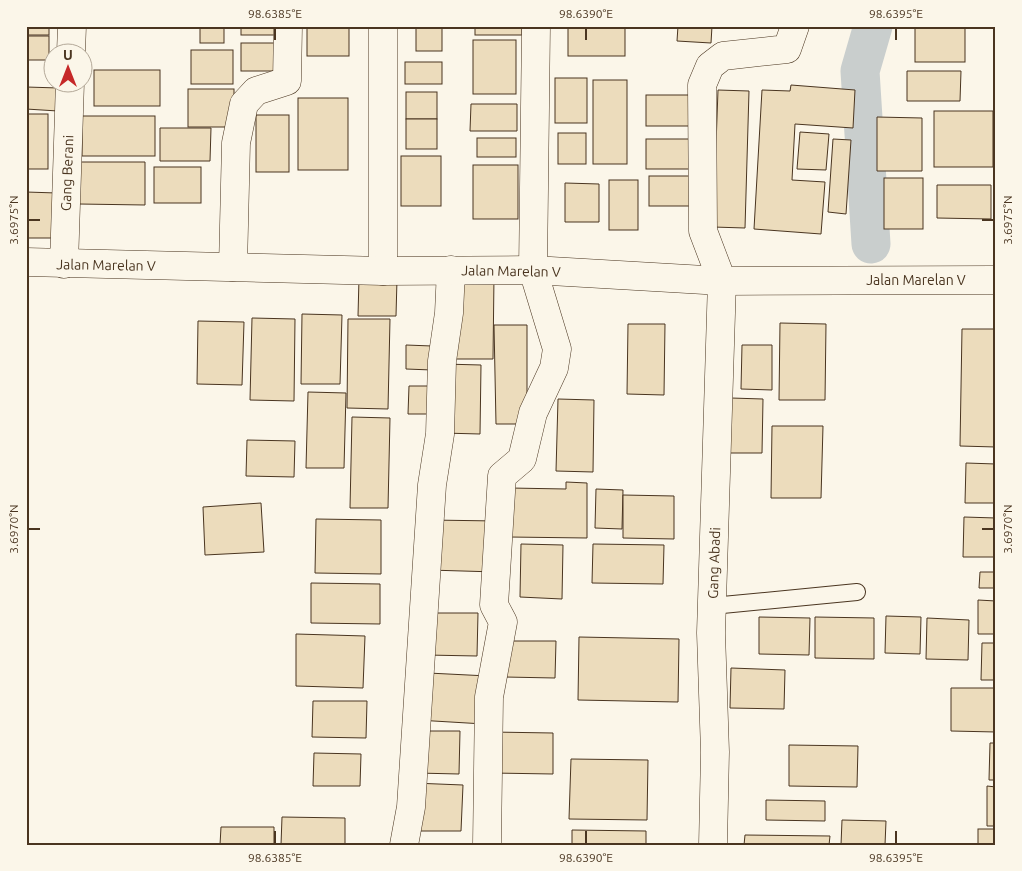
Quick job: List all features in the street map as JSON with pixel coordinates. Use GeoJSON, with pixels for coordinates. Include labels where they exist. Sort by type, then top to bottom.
{"type":"FeatureCollection","features":[{"type":"Feature","properties":{"kind":"street"},"geometry":{"type":"LineString","coordinates":[[71,42],[72,26]]}},
{"type":"Feature","properties":{"kind":"street"},"geometry":{"type":"LineString","coordinates":[[233,268],[236,143],[244,104],[256,91],[287,81],[288,26]]}},
{"type":"Feature","properties":{"kind":"street"},"geometry":{"type":"LineString","coordinates":[[383,26],[383,270]]}},
{"type":"Feature","properties":{"kind":"street"},"geometry":{"type":"LineString","coordinates":[[486,845],[489,697],[503,622],[494,605],[502,476],[522,459],[534,413],[554,368],[557,349],[534,270],[536,26]]}},
{"type":"Feature","properties":{"kind":"street"},"geometry":{"type":"LineString","coordinates":[[722,281],[703,231],[702,85],[710,66],[723,56],[787,49],[795,26]]}},
{"type":"Feature","properties":{"kind":"street","name":"Gang Berani"},"geometry":{"type":"LineString","coordinates":[[64,264],[70,92]]}},
{"type":"Feature","properties":{"kind":"street","name":"Jalan Marelan V"},"geometry":{"type":"LineString","coordinates":[[26,262],[233,268],[534,270],[722,281],[996,280]]}},
{"type":"Feature","properties":{"kind":"street"},"geometry":{"type":"LineString","coordinates":[[404,845],[411,807],[432,495],[440,434],[442,361],[449,313],[451,270]]}},
{"type":"Feature","properties":{"kind":"street","name":"Gang Abadi"},"geometry":{"type":"LineString","coordinates":[[713,845],[715,752],[712,606],[722,281]]}},
{"type":"Feature","properties":{"kind":"lane"},"geometry":{"type":"LineString","coordinates":[[712,606],[858,592]]}},
{"type":"Feature","properties":{"kind":"building"},"geometry":{"type":"Polygon","coordinates":[[[26,26],[49,26],[49,35],[26,35],[26,26]]]}},
{"type":"Feature","properties":{"kind":"building"},"geometry":{"type":"Polygon","coordinates":[[[200,26],[224,26],[224,43],[200,43],[200,26]]]}},
{"type":"Feature","properties":{"kind":"building"},"geometry":{"type":"Polygon","coordinates":[[[241,26],[282,26],[282,35],[241,35],[241,26]]]}},
{"type":"Feature","properties":{"kind":"building"},"geometry":{"type":"Polygon","coordinates":[[[307,26],[349,26],[349,56],[307,56],[307,26]]]}},
{"type":"Feature","properties":{"kind":"building"},"geometry":{"type":"Polygon","coordinates":[[[416,26],[442,26],[442,51],[416,51],[416,26]]]}},
{"type":"Feature","properties":{"kind":"building"},"geometry":{"type":"Polygon","coordinates":[[[475,26],[522,26],[522,35],[475,35],[475,26]]]}},
{"type":"Feature","properties":{"kind":"building"},"geometry":{"type":"Polygon","coordinates":[[[568,26],[625,26],[625,56],[568,56],[568,26]]]}},
{"type":"Feature","properties":{"kind":"building"},"geometry":{"type":"Polygon","coordinates":[[[678,26],[712,26],[711,43],[677,41],[678,26]]]}},
{"type":"Feature","properties":{"kind":"building"},"geometry":{"type":"Polygon","coordinates":[[[915,26],[965,26],[965,62],[915,62],[915,26]]]}},
{"type":"Feature","properties":{"kind":"building"},"geometry":{"type":"Polygon","coordinates":[[[26,36],[49,36],[49,42],[42,42],[42,60],[26,60],[26,36]]]}},
{"type":"Feature","properties":{"kind":"building"},"geometry":{"type":"Polygon","coordinates":[[[473,40],[516,40],[516,94],[473,94],[473,40]]]}},
{"type":"Feature","properties":{"kind":"building"},"geometry":{"type":"Polygon","coordinates":[[[241,43],[280,43],[280,71],[241,71],[241,43]]]}},
{"type":"Feature","properties":{"kind":"building"},"geometry":{"type":"Polygon","coordinates":[[[191,50],[233,50],[233,84],[191,84],[191,50]]]}},
{"type":"Feature","properties":{"kind":"building"},"geometry":{"type":"Polygon","coordinates":[[[405,62],[442,62],[442,84],[405,84],[405,62]]]}},
{"type":"Feature","properties":{"kind":"building"},"geometry":{"type":"Polygon","coordinates":[[[94,70],[160,70],[160,106],[94,106],[94,70]]]}},
{"type":"Feature","properties":{"kind":"building"},"geometry":{"type":"Polygon","coordinates":[[[907,71],[961,71],[960,101],[907,101],[907,71]]]}},
{"type":"Feature","properties":{"kind":"building"},"geometry":{"type":"Polygon","coordinates":[[[555,78],[587,78],[587,123],[555,123],[555,78]]]}},
{"type":"Feature","properties":{"kind":"building"},"geometry":{"type":"Polygon","coordinates":[[[593,80],[627,80],[627,164],[593,164],[593,80]]]}},
{"type":"Feature","properties":{"kind":"building"},"geometry":{"type":"Polygon","coordinates":[[[791,85],[855,90],[853,128],[795,124],[792,180],[825,182],[821,234],[754,229],[762,90],[790,91],[791,85]]]}},
{"type":"Feature","properties":{"kind":"building"},"geometry":{"type":"Polygon","coordinates":[[[26,87],[42,87],[42,92],[59,92],[58,111],[26,109],[26,87]]]}},
{"type":"Feature","properties":{"kind":"building"},"geometry":{"type":"Polygon","coordinates":[[[188,89],[234,89],[234,127],[188,127],[188,89]]]}},
{"type":"Feature","properties":{"kind":"building"},"geometry":{"type":"Polygon","coordinates":[[[718,90],[749,91],[745,228],[713,227],[718,90]]]}},
{"type":"Feature","properties":{"kind":"building"},"geometry":{"type":"Polygon","coordinates":[[[406,92],[437,92],[437,119],[406,119],[406,92]]]}},
{"type":"Feature","properties":{"kind":"building"},"geometry":{"type":"Polygon","coordinates":[[[646,95],[693,95],[693,126],[646,126],[646,95]]]}},
{"type":"Feature","properties":{"kind":"building"},"geometry":{"type":"Polygon","coordinates":[[[298,98],[348,98],[348,170],[298,170],[298,98]]]}},
{"type":"Feature","properties":{"kind":"building"},"geometry":{"type":"Polygon","coordinates":[[[471,104],[517,104],[517,131],[470,131],[471,104]]]}},
{"type":"Feature","properties":{"kind":"building"},"geometry":{"type":"Polygon","coordinates":[[[934,111],[993,111],[993,167],[934,167],[934,111]]]}},
{"type":"Feature","properties":{"kind":"building"},"geometry":{"type":"Polygon","coordinates":[[[26,114],[48,114],[48,169],[26,169],[26,114]]]}},
{"type":"Feature","properties":{"kind":"building"},"geometry":{"type":"Polygon","coordinates":[[[256,115],[289,115],[289,172],[256,172],[256,115]]]}},
{"type":"Feature","properties":{"kind":"building"},"geometry":{"type":"Polygon","coordinates":[[[82,116],[155,116],[155,156],[82,156],[82,116]]]}},
{"type":"Feature","properties":{"kind":"building"},"geometry":{"type":"Polygon","coordinates":[[[877,117],[922,118],[922,171],[877,171],[877,117]]]}},
{"type":"Feature","properties":{"kind":"building"},"geometry":{"type":"Polygon","coordinates":[[[406,119],[437,119],[437,149],[406,149],[406,119]]]}},
{"type":"Feature","properties":{"kind":"building"},"geometry":{"type":"Polygon","coordinates":[[[160,128],[211,128],[210,161],[160,161],[160,128]]]}},
{"type":"Feature","properties":{"kind":"building"},"geometry":{"type":"Polygon","coordinates":[[[800,132],[829,134],[826,170],[797,169],[800,132]]]}},
{"type":"Feature","properties":{"kind":"building"},"geometry":{"type":"Polygon","coordinates":[[[558,133],[586,133],[586,164],[558,164],[558,133]]]}},
{"type":"Feature","properties":{"kind":"building"},"geometry":{"type":"Polygon","coordinates":[[[477,138],[516,138],[516,157],[477,157],[477,138]]]}},
{"type":"Feature","properties":{"kind":"building"},"geometry":{"type":"Polygon","coordinates":[[[646,139],[692,139],[692,169],[646,169],[646,139]]]}},
{"type":"Feature","properties":{"kind":"building"},"geometry":{"type":"Polygon","coordinates":[[[833,139],[851,140],[846,214],[828,212],[833,139]]]}},
{"type":"Feature","properties":{"kind":"building"},"geometry":{"type":"Polygon","coordinates":[[[401,156],[441,156],[441,206],[401,206],[401,156]]]}},
{"type":"Feature","properties":{"kind":"building"},"geometry":{"type":"Polygon","coordinates":[[[79,162],[145,162],[145,205],[79,204],[79,162]]]}},
{"type":"Feature","properties":{"kind":"building"},"geometry":{"type":"Polygon","coordinates":[[[473,165],[518,165],[518,219],[473,219],[473,165]]]}},
{"type":"Feature","properties":{"kind":"building"},"geometry":{"type":"Polygon","coordinates":[[[154,167],[201,167],[201,203],[154,203],[154,167]]]}},
{"type":"Feature","properties":{"kind":"building"},"geometry":{"type":"Polygon","coordinates":[[[649,176],[692,176],[692,206],[649,206],[649,176]]]}},
{"type":"Feature","properties":{"kind":"building"},"geometry":{"type":"Polygon","coordinates":[[[884,178],[923,178],[923,229],[884,229],[884,178]]]}},
{"type":"Feature","properties":{"kind":"building"},"geometry":{"type":"Polygon","coordinates":[[[609,180],[638,180],[638,230],[609,230],[609,180]]]}},
{"type":"Feature","properties":{"kind":"building"},"geometry":{"type":"Polygon","coordinates":[[[565,183],[599,184],[599,222],[565,222],[565,183]]]}},
{"type":"Feature","properties":{"kind":"building"},"geometry":{"type":"Polygon","coordinates":[[[937,185],[991,185],[991,219],[937,218],[937,185]]]}},
{"type":"Feature","properties":{"kind":"building"},"geometry":{"type":"Polygon","coordinates":[[[26,192],[57,193],[56,238],[26,238],[26,192]]]}},
{"type":"Feature","properties":{"kind":"building"},"geometry":{"type":"Polygon","coordinates":[[[451,275],[494,276],[493,359],[450,359],[451,275]]]}},
{"type":"Feature","properties":{"kind":"building"},"geometry":{"type":"Polygon","coordinates":[[[359,278],[397,279],[396,316],[358,316],[359,278]]]}},
{"type":"Feature","properties":{"kind":"building"},"geometry":{"type":"Polygon","coordinates":[[[302,314],[342,315],[340,384],[301,384],[302,314]]]}},
{"type":"Feature","properties":{"kind":"building"},"geometry":{"type":"Polygon","coordinates":[[[252,318],[295,319],[294,401],[250,400],[252,318]]]}},
{"type":"Feature","properties":{"kind":"building"},"geometry":{"type":"Polygon","coordinates":[[[348,319],[390,319],[388,409],[347,408],[348,319]]]}},
{"type":"Feature","properties":{"kind":"building"},"geometry":{"type":"Polygon","coordinates":[[[198,321],[244,322],[242,385],[197,384],[198,321]]]}},
{"type":"Feature","properties":{"kind":"building"},"geometry":{"type":"Polygon","coordinates":[[[780,323],[826,324],[825,400],[779,400],[780,323]]]}},
{"type":"Feature","properties":{"kind":"building"},"geometry":{"type":"Polygon","coordinates":[[[628,324],[665,324],[664,395],[627,394],[628,324]]]}},
{"type":"Feature","properties":{"kind":"building"},"geometry":{"type":"Polygon","coordinates":[[[494,325],[527,325],[527,424],[496,424],[494,325]]]}},
{"type":"Feature","properties":{"kind":"building"},"geometry":{"type":"Polygon","coordinates":[[[962,329],[996,329],[996,447],[960,446],[962,329]]]}},
{"type":"Feature","properties":{"kind":"building"},"geometry":{"type":"Polygon","coordinates":[[[406,345],[432,346],[432,370],[406,369],[406,345]]]}},
{"type":"Feature","properties":{"kind":"building"},"geometry":{"type":"Polygon","coordinates":[[[742,345],[772,345],[772,390],[741,389],[742,345]]]}},
{"type":"Feature","properties":{"kind":"building"},"geometry":{"type":"Polygon","coordinates":[[[443,364],[481,365],[480,434],[442,433],[443,364]]]}},
{"type":"Feature","properties":{"kind":"building"},"geometry":{"type":"Polygon","coordinates":[[[409,386],[433,386],[433,414],[408,414],[409,386]]]}},
{"type":"Feature","properties":{"kind":"building"},"geometry":{"type":"Polygon","coordinates":[[[308,392],[346,393],[344,468],[306,468],[308,392]]]}},
{"type":"Feature","properties":{"kind":"building"},"geometry":{"type":"Polygon","coordinates":[[[731,398],[763,399],[762,453],[730,453],[731,398]]]}},
{"type":"Feature","properties":{"kind":"building"},"geometry":{"type":"Polygon","coordinates":[[[558,399],[594,400],[593,472],[556,471],[558,399]]]}},
{"type":"Feature","properties":{"kind":"building"},"geometry":{"type":"Polygon","coordinates":[[[352,417],[390,418],[388,508],[350,508],[352,417]]]}},
{"type":"Feature","properties":{"kind":"building"},"geometry":{"type":"Polygon","coordinates":[[[772,426],[823,426],[821,498],[771,498],[772,426]]]}},
{"type":"Feature","properties":{"kind":"building"},"geometry":{"type":"Polygon","coordinates":[[[247,440],[295,441],[294,477],[246,476],[247,440]]]}},
{"type":"Feature","properties":{"kind":"building"},"geometry":{"type":"Polygon","coordinates":[[[966,463],[996,464],[996,503],[965,503],[966,463]]]}},
{"type":"Feature","properties":{"kind":"building"},"geometry":{"type":"Polygon","coordinates":[[[566,482],[587,483],[587,538],[509,537],[510,488],[566,489],[566,482]]]}},
{"type":"Feature","properties":{"kind":"building"},"geometry":{"type":"Polygon","coordinates":[[[596,489],[623,490],[622,529],[595,528],[596,489]]]}},
{"type":"Feature","properties":{"kind":"building"},"geometry":{"type":"Polygon","coordinates":[[[623,495],[674,496],[674,539],[623,538],[623,495]]]}},
{"type":"Feature","properties":{"kind":"building"},"geometry":{"type":"Polygon","coordinates":[[[261,503],[264,552],[205,555],[203,507],[261,503]]]}},
{"type":"Feature","properties":{"kind":"building"},"geometry":{"type":"Polygon","coordinates":[[[964,517],[996,518],[996,557],[963,557],[964,517]]]}},
{"type":"Feature","properties":{"kind":"building"},"geometry":{"type":"Polygon","coordinates":[[[316,519],[381,520],[381,574],[315,573],[316,519]]]}},
{"type":"Feature","properties":{"kind":"building"},"geometry":{"type":"Polygon","coordinates":[[[430,520],[497,521],[496,572],[429,570],[430,520]]]}},
{"type":"Feature","properties":{"kind":"building"},"geometry":{"type":"Polygon","coordinates":[[[521,544],[563,545],[562,599],[520,597],[521,544]]]}},
{"type":"Feature","properties":{"kind":"building"},"geometry":{"type":"Polygon","coordinates":[[[593,544],[664,545],[663,584],[592,583],[593,544]]]}},
{"type":"Feature","properties":{"kind":"building"},"geometry":{"type":"Polygon","coordinates":[[[980,572],[996,572],[996,588],[979,588],[980,572]]]}},
{"type":"Feature","properties":{"kind":"building"},"geometry":{"type":"Polygon","coordinates":[[[311,583],[380,584],[380,624],[311,623],[311,583]]]}},
{"type":"Feature","properties":{"kind":"building"},"geometry":{"type":"Polygon","coordinates":[[[978,600],[996,601],[996,634],[978,634],[978,600]]]}},
{"type":"Feature","properties":{"kind":"building"},"geometry":{"type":"Polygon","coordinates":[[[427,613],[478,613],[477,656],[426,655],[427,613]]]}},
{"type":"Feature","properties":{"kind":"building"},"geometry":{"type":"Polygon","coordinates":[[[886,616],[921,617],[920,654],[885,653],[886,616]]]}},
{"type":"Feature","properties":{"kind":"building"},"geometry":{"type":"Polygon","coordinates":[[[759,617],[810,618],[809,655],[759,654],[759,617]]]}},
{"type":"Feature","properties":{"kind":"building"},"geometry":{"type":"Polygon","coordinates":[[[815,617],[874,618],[874,659],[815,658],[815,617]]]}},
{"type":"Feature","properties":{"kind":"building"},"geometry":{"type":"Polygon","coordinates":[[[927,618],[969,620],[968,660],[926,659],[927,618]]]}},
{"type":"Feature","properties":{"kind":"building"},"geometry":{"type":"Polygon","coordinates":[[[296,634],[365,636],[363,688],[296,686],[296,634]]]}},
{"type":"Feature","properties":{"kind":"building"},"geometry":{"type":"Polygon","coordinates":[[[579,637],[679,639],[678,702],[578,700],[579,637]]]}},
{"type":"Feature","properties":{"kind":"building"},"geometry":{"type":"Polygon","coordinates":[[[504,641],[556,641],[555,678],[504,677],[504,641]]]}},
{"type":"Feature","properties":{"kind":"building"},"geometry":{"type":"Polygon","coordinates":[[[982,643],[996,643],[996,680],[981,680],[982,643]]]}},
{"type":"Feature","properties":{"kind":"building"},"geometry":{"type":"Polygon","coordinates":[[[731,668],[785,670],[784,709],[730,708],[731,668]]]}},
{"type":"Feature","properties":{"kind":"building"},"geometry":{"type":"Polygon","coordinates":[[[428,673],[488,676],[484,724],[417,720],[428,673]]]}},
{"type":"Feature","properties":{"kind":"building"},"geometry":{"type":"Polygon","coordinates":[[[951,688],[996,688],[996,732],[951,731],[951,688]]]}},
{"type":"Feature","properties":{"kind":"building"},"geometry":{"type":"Polygon","coordinates":[[[313,701],[367,701],[366,738],[312,737],[313,701]]]}},
{"type":"Feature","properties":{"kind":"building"},"geometry":{"type":"Polygon","coordinates":[[[417,731],[460,731],[459,774],[416,773],[417,731]]]}},
{"type":"Feature","properties":{"kind":"building"},"geometry":{"type":"Polygon","coordinates":[[[491,732],[553,733],[553,774],[491,773],[491,732]]]}},
{"type":"Feature","properties":{"kind":"building"},"geometry":{"type":"Polygon","coordinates":[[[990,743],[996,743],[996,780],[989,780],[990,743]]]}},
{"type":"Feature","properties":{"kind":"building"},"geometry":{"type":"Polygon","coordinates":[[[789,745],[858,746],[857,787],[789,786],[789,745]]]}},
{"type":"Feature","properties":{"kind":"building"},"geometry":{"type":"Polygon","coordinates":[[[314,753],[361,754],[360,786],[313,786],[314,753]]]}},
{"type":"Feature","properties":{"kind":"building"},"geometry":{"type":"Polygon","coordinates":[[[571,759],[648,760],[647,820],[569,819],[571,759]]]}},
{"type":"Feature","properties":{"kind":"building"},"geometry":{"type":"Polygon","coordinates":[[[413,783],[463,785],[461,831],[412,831],[413,783]]]}},
{"type":"Feature","properties":{"kind":"building"},"geometry":{"type":"Polygon","coordinates":[[[987,786],[996,787],[996,826],[987,826],[987,786]]]}},
{"type":"Feature","properties":{"kind":"building"},"geometry":{"type":"Polygon","coordinates":[[[766,800],[825,801],[825,821],[766,820],[766,800]]]}},
{"type":"Feature","properties":{"kind":"building"},"geometry":{"type":"Polygon","coordinates":[[[282,817],[345,818],[345,845],[281,845],[282,817]]]}},
{"type":"Feature","properties":{"kind":"building"},"geometry":{"type":"Polygon","coordinates":[[[842,820],[886,821],[885,845],[841,845],[842,820]]]}},
{"type":"Feature","properties":{"kind":"building"},"geometry":{"type":"Polygon","coordinates":[[[221,827],[274,827],[274,845],[220,845],[221,827]]]}},
{"type":"Feature","properties":{"kind":"building"},"geometry":{"type":"Polygon","coordinates":[[[978,829],[996,829],[996,845],[978,845],[978,829]]]}},
{"type":"Feature","properties":{"kind":"building"},"geometry":{"type":"Polygon","coordinates":[[[572,830],[646,831],[646,845],[572,845],[572,830]]]}},
{"type":"Feature","properties":{"kind":"building"},"geometry":{"type":"Polygon","coordinates":[[[745,835],[830,836],[829,845],[744,845],[745,835]]]}},
{"type":"Feature","properties":{"kind":"waterway"},"geometry":{"type":"LineString","coordinates":[[871,244],[860,71],[873,26]]}}]}
